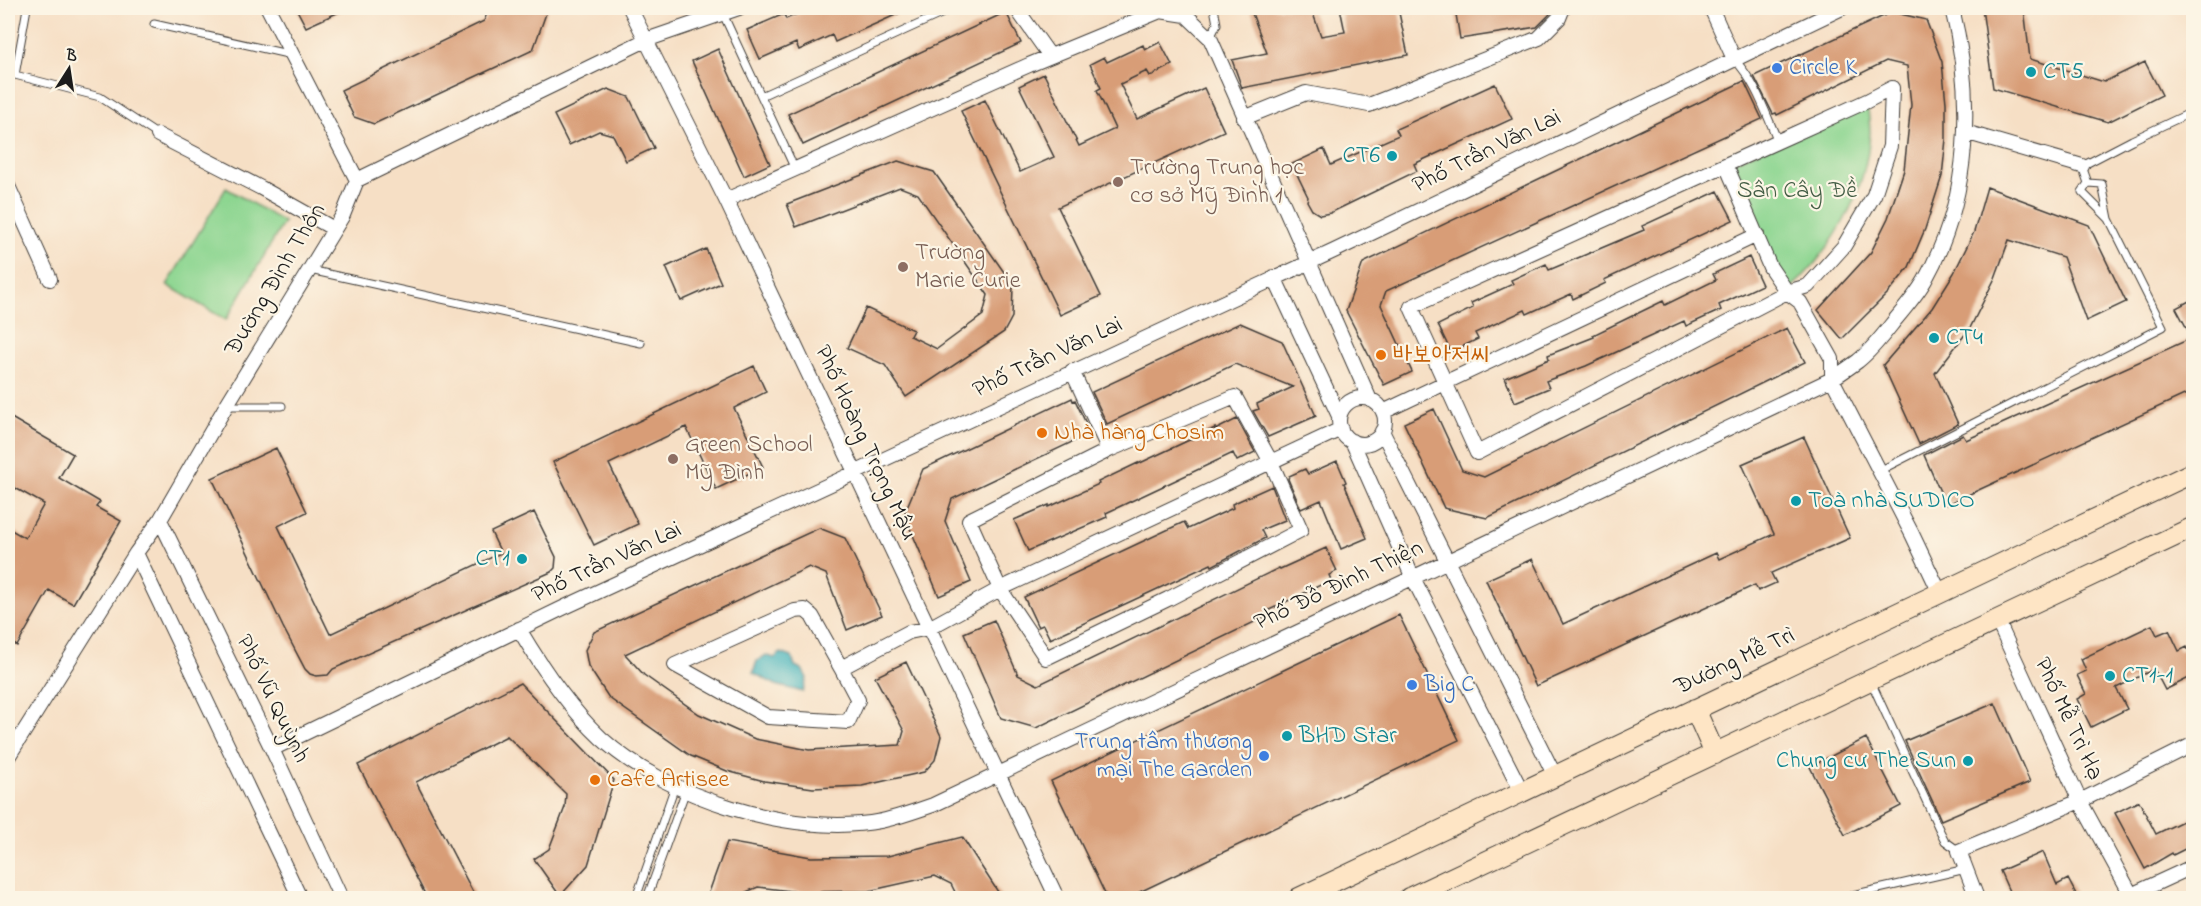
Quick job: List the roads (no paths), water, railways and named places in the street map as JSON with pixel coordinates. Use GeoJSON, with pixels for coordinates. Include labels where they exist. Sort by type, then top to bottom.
{"type":"FeatureCollection","features":[{"type":"Feature","properties":{"kind":"main road","name":"Đường Mễ Trì"},"geometry":{"type":"LineString","coordinates":[[1299,898],[2193,472]]}},
{"type":"Feature","properties":{"kind":"main road"},"geometry":{"type":"LineString","coordinates":[[1409,898],[1998,622],[2193,527]]}},
{"type":"Feature","properties":{"kind":"main road"},"geometry":{"type":"LineString","coordinates":[[1695,710],[1715,754]]}},
{"type":"Feature","properties":{"kind":"street"},"geometry":{"type":"LineString","coordinates":[[268,8],[357,180],[646,40],[739,8]]}},
{"type":"Feature","properties":{"kind":"street","name":"Phố Hoàng Trọng Mậu"},"geometry":{"type":"LineString","coordinates":[[630,8],[726,200],[1057,898]]}},
{"type":"Feature","properties":{"kind":"street"},"geometry":{"type":"LineString","coordinates":[[1016,8],[1050,56]]}},
{"type":"Feature","properties":{"kind":"street"},"geometry":{"type":"LineString","coordinates":[[1244,118],[1306,93],[1369,105],[1539,38],[1559,18],[1563,8]]}},
{"type":"Feature","properties":{"kind":"street"},"geometry":{"type":"LineString","coordinates":[[1711,8],[1734,58]]}},
{"type":"Feature","properties":{"kind":"street","name":"Phố Trần Văn Lai"},"geometry":{"type":"LineString","coordinates":[[272,750],[519,629],[1274,277],[1842,8]]}},
{"type":"Feature","properties":{"kind":"street","name":"Phố Đỗ Đình Thiện"},"geometry":{"type":"LineString","coordinates":[[519,629],[561,693],[602,738],[656,777],[680,788],[747,812],[805,823],[856,824],[880,821],[933,805],[1412,576],[1832,379],[1858,361],[1878,342],[1925,280],[1943,241],[1955,206],[1964,153],[1965,108],[1961,55],[1952,8]]}},
{"type":"Feature","properties":{"kind":"street"},"geometry":{"type":"LineString","coordinates":[[726,200],[1050,56],[1160,11],[1186,15],[1210,38],[1370,400]]}},
{"type":"Feature","properties":{"kind":"street"},"geometry":{"type":"LineString","coordinates":[[1892,88],[1890,146],[1874,195],[1844,246],[1808,286],[1787,292],[1477,453],[1412,307],[1726,165],[1892,88]]}},
{"type":"Feature","properties":{"kind":"street"},"geometry":{"type":"LineString","coordinates":[[1965,132],[2082,166]]}},
{"type":"Feature","properties":{"kind":"street"},"geometry":{"type":"LineString","coordinates":[[158,135],[334,229]]}},
{"type":"Feature","properties":{"kind":"street"},"geometry":{"type":"LineString","coordinates":[[1726,165],[1770,267],[1787,292],[1800,302],[1822,339],[1832,359],[1832,379],[1940,593]]}},
{"type":"Feature","properties":{"kind":"street","name":"Đường Đình Thôn"},"geometry":{"type":"LineString","coordinates":[[8,757],[136,553],[160,520],[226,406],[343,215],[357,180]]}},
{"type":"Feature","properties":{"kind":"street"},"geometry":{"type":"LineString","coordinates":[[8,186],[50,279]]}},
{"type":"Feature","properties":{"kind":"street"},"geometry":{"type":"LineString","coordinates":[[1383,412],[1757,235]]}},
{"type":"Feature","properties":{"kind":"street"},"geometry":{"type":"LineString","coordinates":[[1274,277],[1340,422],[1352,441],[1412,576],[1522,792]]}},
{"type":"Feature","properties":{"kind":"street"},"geometry":{"type":"LineString","coordinates":[[1072,371],[1109,450]]}},
{"type":"Feature","properties":{"kind":"street"},"geometry":{"type":"LineString","coordinates":[[1235,397],[1271,462],[1301,530],[1168,599],[1046,658],[1000,589],[969,520],[1109,450],[1235,397]]}},
{"type":"Feature","properties":{"kind":"street"},"geometry":{"type":"LineString","coordinates":[[1340,422],[1342,409],[1353,400],[1360,398],[1370,400],[1383,412],[1385,420],[1382,431],[1374,440],[1367,443],[1352,441]]}},
{"type":"Feature","properties":{"kind":"street"},"geometry":{"type":"LineString","coordinates":[[841,668],[909,632],[928,628],[1000,589],[1271,462],[1340,422]]}},
{"type":"Feature","properties":{"kind":"street"},"geometry":{"type":"LineString","coordinates":[[1382,431],[1555,776]]}},
{"type":"Feature","properties":{"kind":"street","name":"Phố Vũ Quỳnh"},"geometry":{"type":"LineString","coordinates":[[160,520],[341,898]]}},
{"type":"Feature","properties":{"kind":"street"},"geometry":{"type":"LineString","coordinates":[[136,553],[300,898]]}},
{"type":"Feature","properties":{"kind":"street"},"geometry":{"type":"LineString","coordinates":[[805,610],[812,616],[841,668],[858,700],[848,722],[768,717],[675,665],[795,612],[805,610]]}},
{"type":"Feature","properties":{"kind":"street","name":"Phố Mễ Trì Hạ"},"geometry":{"type":"LineString","coordinates":[[1959,851],[2080,801],[1998,622]]}},
{"type":"Feature","properties":{"kind":"street"},"geometry":{"type":"LineString","coordinates":[[2193,744],[2080,801],[2132,897],[2193,866]]}},
{"type":"Feature","properties":{"kind":"street"},"geometry":{"type":"LineString","coordinates":[[1959,851],[1977,898]]}},
{"type":"Feature","properties":{"kind":"lane"},"geometry":{"type":"LineString","coordinates":[[27,8],[15,75],[100,97],[158,135]]}},
{"type":"Feature","properties":{"kind":"lane"},"geometry":{"type":"LineString","coordinates":[[761,96],[954,8]]}},
{"type":"Feature","properties":{"kind":"lane"},"geometry":{"type":"LineString","coordinates":[[1210,38],[1217,24],[1214,8]]}},
{"type":"Feature","properties":{"kind":"lane"},"geometry":{"type":"LineString","coordinates":[[723,14],[795,169]]}},
{"type":"Feature","properties":{"kind":"lane"},"geometry":{"type":"LineString","coordinates":[[154,24],[292,55]]}},
{"type":"Feature","properties":{"kind":"lane"},"geometry":{"type":"LineString","coordinates":[[1734,58],[1753,83],[1778,141]]}},
{"type":"Feature","properties":{"kind":"lane"},"geometry":{"type":"LineString","coordinates":[[2088,183],[2082,166],[2193,111]]}},
{"type":"Feature","properties":{"kind":"lane"},"geometry":{"type":"LineString","coordinates":[[1879,471],[2163,327],[2109,219],[2102,184],[2088,183]]}},
{"type":"Feature","properties":{"kind":"lane"},"geometry":{"type":"LineString","coordinates":[[2088,183],[2082,192],[2109,219]]}},
{"type":"Feature","properties":{"kind":"lane"},"geometry":{"type":"LineString","coordinates":[[310,270],[641,343]]}},
{"type":"Feature","properties":{"kind":"lane"},"geometry":{"type":"LineString","coordinates":[[226,406],[282,406]]}},
{"type":"Feature","properties":{"kind":"lane"},"geometry":{"type":"LineString","coordinates":[[1870,680],[1940,831],[1946,841],[1959,851]]}},
{"type":"Feature","properties":{"kind":"lane"},"geometry":{"type":"LineString","coordinates":[[636,898],[680,788]]}},
{"type":"Feature","properties":{"kind":"lane"},"geometry":{"type":"LineString","coordinates":[[647,898],[680,788]]}},
{"type":"Feature","properties":{"kind":"lane"},"geometry":{"type":"LineString","coordinates":[[1839,898],[1855,897],[1966,869]]}},
{"type":"Feature","properties":{"kind":"water"},"geometry":{"type":"Polygon","coordinates":[[[781,653],[792,657],[795,666],[802,669],[807,678],[803,692],[776,685],[753,673],[757,661],[766,655],[774,658],[781,653]]]}},
{"type":"Feature","properties":{"kind":"place","name":"Circle K"},"geometry":{"type":"Point","coordinates":[1777,68]}},
{"type":"Feature","properties":{"kind":"place","name":"CT5"},"geometry":{"type":"Point","coordinates":[2031,72]}},
{"type":"Feature","properties":{"kind":"place","name":"CT6"},"geometry":{"type":"Point","coordinates":[1392,156]}},
{"type":"Feature","properties":{"kind":"place","name":"Trường Trung học cơ sở Mỹ Đình 1"},"geometry":{"type":"Point","coordinates":[1118,182]}},
{"type":"Feature","properties":{"kind":"place","name":"Trường Marie Curie"},"geometry":{"type":"Point","coordinates":[903,267]}},
{"type":"Feature","properties":{"kind":"place","name":"CT4"},"geometry":{"type":"Point","coordinates":[1934,338]}},
{"type":"Feature","properties":{"kind":"place","name":"바보아저씨"},"geometry":{"type":"Point","coordinates":[1381,355]}},
{"type":"Feature","properties":{"kind":"place","name":"Nhà hàng Chosim"},"geometry":{"type":"Point","coordinates":[1042,433]}},
{"type":"Feature","properties":{"kind":"place","name":"Green School Mỹ Đình"},"geometry":{"type":"Point","coordinates":[673,459]}},
{"type":"Feature","properties":{"kind":"place","name":"Toà nhà SUDICO"},"geometry":{"type":"Point","coordinates":[1796,501]}},
{"type":"Feature","properties":{"kind":"place","name":"CT1"},"geometry":{"type":"Point","coordinates":[522,559]}},
{"type":"Feature","properties":{"kind":"place","name":"CT1-1"},"geometry":{"type":"Point","coordinates":[2110,676]}},
{"type":"Feature","properties":{"kind":"place","name":"Big C"},"geometry":{"type":"Point","coordinates":[1412,685]}},
{"type":"Feature","properties":{"kind":"place","name":"BHD Star"},"geometry":{"type":"Point","coordinates":[1287,736]}},
{"type":"Feature","properties":{"kind":"place","name":"Trung tâm thương mại The Garden"},"geometry":{"type":"Point","coordinates":[1264,756]}},
{"type":"Feature","properties":{"kind":"place","name":"Chung cư The Sun"},"geometry":{"type":"Point","coordinates":[1968,761]}},
{"type":"Feature","properties":{"kind":"place","name":"Cafe Artisee"},"geometry":{"type":"Point","coordinates":[595,780]}},
{"type":"Feature","properties":{"kind":"park label","name":"Sân Cây Đề"},"geometry":{"type":"Point","coordinates":[1797,191]}}]}
